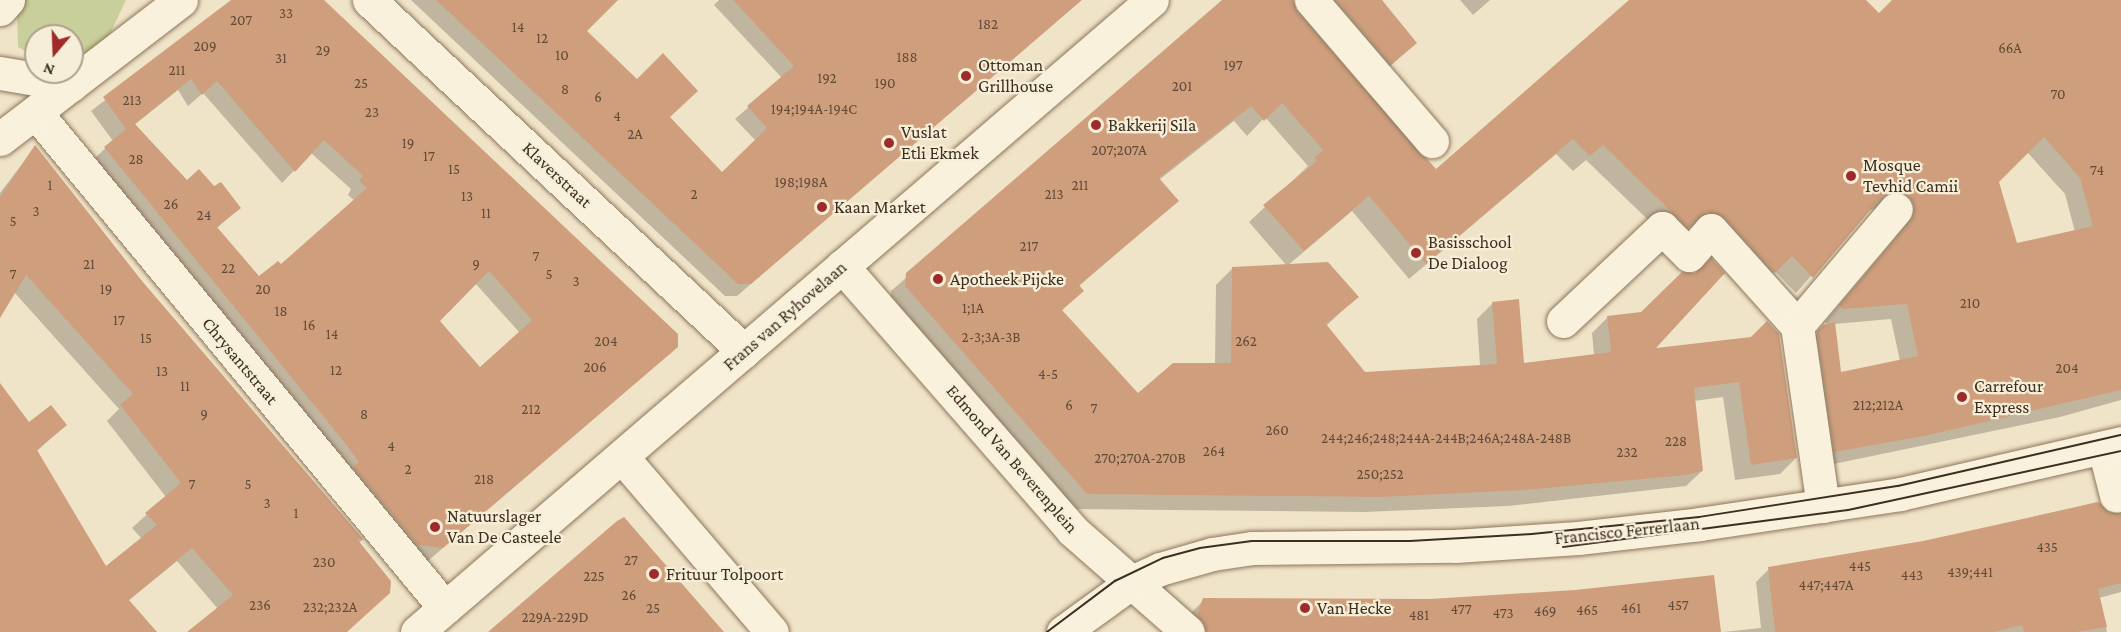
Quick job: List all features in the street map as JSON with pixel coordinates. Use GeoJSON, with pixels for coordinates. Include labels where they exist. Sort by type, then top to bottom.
{"type":"FeatureCollection","features":[{"type":"Feature","properties":{"kind":"street"},"geometry":{"type":"LineString","coordinates":[[0,9],[8,0]]}},
{"type":"Feature","properties":{"kind":"street"},"geometry":{"type":"LineString","coordinates":[[130,37],[137,0]]}},
{"type":"Feature","properties":{"kind":"street"},"geometry":{"type":"LineString","coordinates":[[0,139],[181,0]]}},
{"type":"Feature","properties":{"kind":"street","name":"Klaverstraat"},"geometry":{"type":"LineString","coordinates":[[369,0],[744,351]]}},
{"type":"Feature","properties":{"kind":"street","name":"Frans van Ryhovelaan"},"geometry":{"type":"LineString","coordinates":[[417,632],[1152,0]]}},
{"type":"Feature","properties":{"kind":"street"},"geometry":{"type":"LineString","coordinates":[[1311,0],[1432,141]]}},
{"type":"Feature","properties":{"kind":"street"},"geometry":{"type":"LineString","coordinates":[[0,73],[71,85]]}},
{"type":"Feature","properties":{"kind":"street","name":"Chrysantstraat"},"geometry":{"type":"LineString","coordinates":[[36,113],[445,608]]}},
{"type":"Feature","properties":{"kind":"street"},"geometry":{"type":"LineString","coordinates":[[1797,326],[1896,209]]}},
{"type":"Feature","properties":{"kind":"street"},"geometry":{"type":"LineString","coordinates":[[1563,321],[1662,228],[1689,255],[1711,230],[1797,326],[1824,506]]}},
{"type":"Feature","properties":{"kind":"street","name":"Edmond Van Beverenplein"},"geometry":{"type":"LineString","coordinates":[[843,266],[1072,530],[1188,632]]}},
{"type":"Feature","properties":{"kind":"street"},"geometry":{"type":"LineString","coordinates":[[2112,446],[2116,495]]}},
{"type":"Feature","properties":{"kind":"street","name":"Francisco Ferrerlaan"},"geometry":{"type":"LineString","coordinates":[[1132,582],[1190,559],[1252,548],[1455,546],[1578,538],[1824,506],[1900,494],[2112,446]]}},
{"type":"Feature","properties":{"kind":"street"},"geometry":{"type":"LineString","coordinates":[[622,457],[772,632]]}},
{"type":"Feature","properties":{"kind":"street"},"geometry":{"type":"LineString","coordinates":[[1063,632],[1132,582]]}},
{"type":"Feature","properties":{"kind":"green space"},"geometry":{"type":"Polygon","coordinates":[[[26,0],[126,0],[109,36],[94,51],[84,54],[84,24],[24,24],[24,50],[18,47],[17,15],[26,0]]]}},
{"type":"Feature","properties":{"kind":"building"},"geometry":{"type":"Polygon","coordinates":[[[231,0],[324,0],[678,334],[678,347],[443,548],[418,545],[353,467],[359,462],[345,443],[104,147],[126,129],[103,97],[231,0]],[[191,79],[135,124],[187,180],[199,169],[214,186],[221,182],[241,208],[217,227],[259,276],[278,261],[281,264],[367,188],[359,181],[363,176],[324,140],[295,172],[217,81],[202,95],[191,79]],[[489,271],[440,321],[480,367],[532,320],[489,271]]]}},
{"type":"Feature","properties":{"kind":"building"},"geometry":{"type":"Polygon","coordinates":[[[436,0],[618,0],[587,31],[637,79],[663,53],[698,91],[670,117],[722,172],[767,128],[747,106],[794,66],[733,0],[1082,0],[751,284],[738,284],[436,0]]]}},
{"type":"Feature","properties":{"kind":"building"},"geometry":{"type":"Polygon","coordinates":[[[1222,0],[1293,0],[1297,12],[1436,169],[1629,0],[1866,0],[1879,13],[1892,0],[2121,0],[2121,390],[1929,435],[1834,452],[1817,332],[1823,325],[1835,322],[1841,372],[1918,356],[1907,304],[1843,309],[1839,305],[1911,221],[1914,203],[1908,194],[1899,191],[1882,196],[1813,278],[1792,256],[1775,273],[1724,217],[1706,212],[1688,228],[1603,145],[1590,156],[1573,139],[1426,264],[1369,196],[1304,251],[1263,205],[1317,161],[1314,158],[1323,150],[1282,103],[1264,121],[1251,106],[1159,178],[1179,201],[1079,285],[1084,291],[1062,310],[1138,393],[1173,363],[1231,363],[1232,267],[1328,262],[1359,297],[1326,324],[1365,372],[1497,364],[1492,302],[1519,299],[1524,363],[1611,352],[1607,316],[1641,312],[1682,272],[1695,273],[1711,258],[1725,273],[1656,348],[1751,337],[1767,321],[1779,334],[1797,458],[1751,465],[1739,382],[1694,388],[1703,471],[1686,475],[1525,490],[1381,497],[1087,494],[905,286],[906,273],[1222,0]],[[2044,137],[1999,182],[2017,243],[2093,226],[2080,178],[2044,137]]]}},
{"type":"Feature","properties":{"kind":"building"},"geometry":{"type":"Polygon","coordinates":[[[1336,0],[1382,0],[1417,43],[1391,65],[1336,0]]]}},
{"type":"Feature","properties":{"kind":"building"},"geometry":{"type":"Polygon","coordinates":[[[35,145],[142,281],[364,540],[357,539],[391,581],[390,593],[347,632],[187,632],[233,595],[192,548],[129,600],[157,632],[0,632],[0,383],[29,422],[51,405],[67,425],[37,450],[106,566],[157,525],[145,513],[181,483],[120,405],[133,394],[26,275],[0,318],[0,197],[35,145]]]}},
{"type":"Feature","properties":{"kind":"building"},"geometry":{"type":"Polygon","coordinates":[[[2099,502],[2110,513],[2121,513],[2121,583],[2098,589],[2107,627],[2076,632],[2024,632],[2022,625],[1994,632],[1775,632],[1768,567],[1923,541],[2099,502]]]}},
{"type":"Feature","properties":{"kind":"building"},"geometry":{"type":"Polygon","coordinates":[[[624,517],[724,632],[488,632],[617,521],[624,517]]]}},
{"type":"Feature","properties":{"kind":"building"},"geometry":{"type":"Polygon","coordinates":[[[1714,575],[1721,632],[1206,632],[1197,615],[1203,598],[1430,599],[1575,590],[1714,575]]]}},
{"type":"Feature","properties":{"kind":"tram line"},"geometry":{"type":"LineString","coordinates":[[1047,632],[1115,581],[1163,558],[1200,548],[1252,541],[1410,541],[1532,534],[1699,517],[1898,486],[2121,435]]}},
{"type":"Feature","properties":{"kind":"tram line"},"geometry":{"type":"LineString","coordinates":[[1563,547],[1848,510],[2121,451]]}},
{"type":"Feature","properties":{"kind":"place","name":"Ottoman Grillhouse"},"geometry":{"type":"Point","coordinates":[966,76]}},
{"type":"Feature","properties":{"kind":"place","name":"Bakkerij Sila"},"geometry":{"type":"Point","coordinates":[1096,125]}},
{"type":"Feature","properties":{"kind":"place","name":"Vuslat Etli Ekmek"},"geometry":{"type":"Point","coordinates":[889,143]}},
{"type":"Feature","properties":{"kind":"place","name":"Mosque Tevhid Camii"},"geometry":{"type":"Point","coordinates":[1851,176]}},
{"type":"Feature","properties":{"kind":"place","name":"Kaan Market"},"geometry":{"type":"Point","coordinates":[822,207]}},
{"type":"Feature","properties":{"kind":"place","name":"Basisschool De Dialoog"},"geometry":{"type":"Point","coordinates":[1416,253]}},
{"type":"Feature","properties":{"kind":"place","name":"Apotheek Pijcke"},"geometry":{"type":"Point","coordinates":[938,279]}},
{"type":"Feature","properties":{"kind":"place","name":"Carrefour Express"},"geometry":{"type":"Point","coordinates":[1962,397]}},
{"type":"Feature","properties":{"kind":"place","name":"Natuurslager Van De Casteele"},"geometry":{"type":"Point","coordinates":[435,527]}},
{"type":"Feature","properties":{"kind":"place","name":"Frituur Tolpoort"},"geometry":{"type":"Point","coordinates":[654,574]}},
{"type":"Feature","properties":{"kind":"place","name":"Van Hecke"},"geometry":{"type":"Point","coordinates":[1305,608]}}]}
